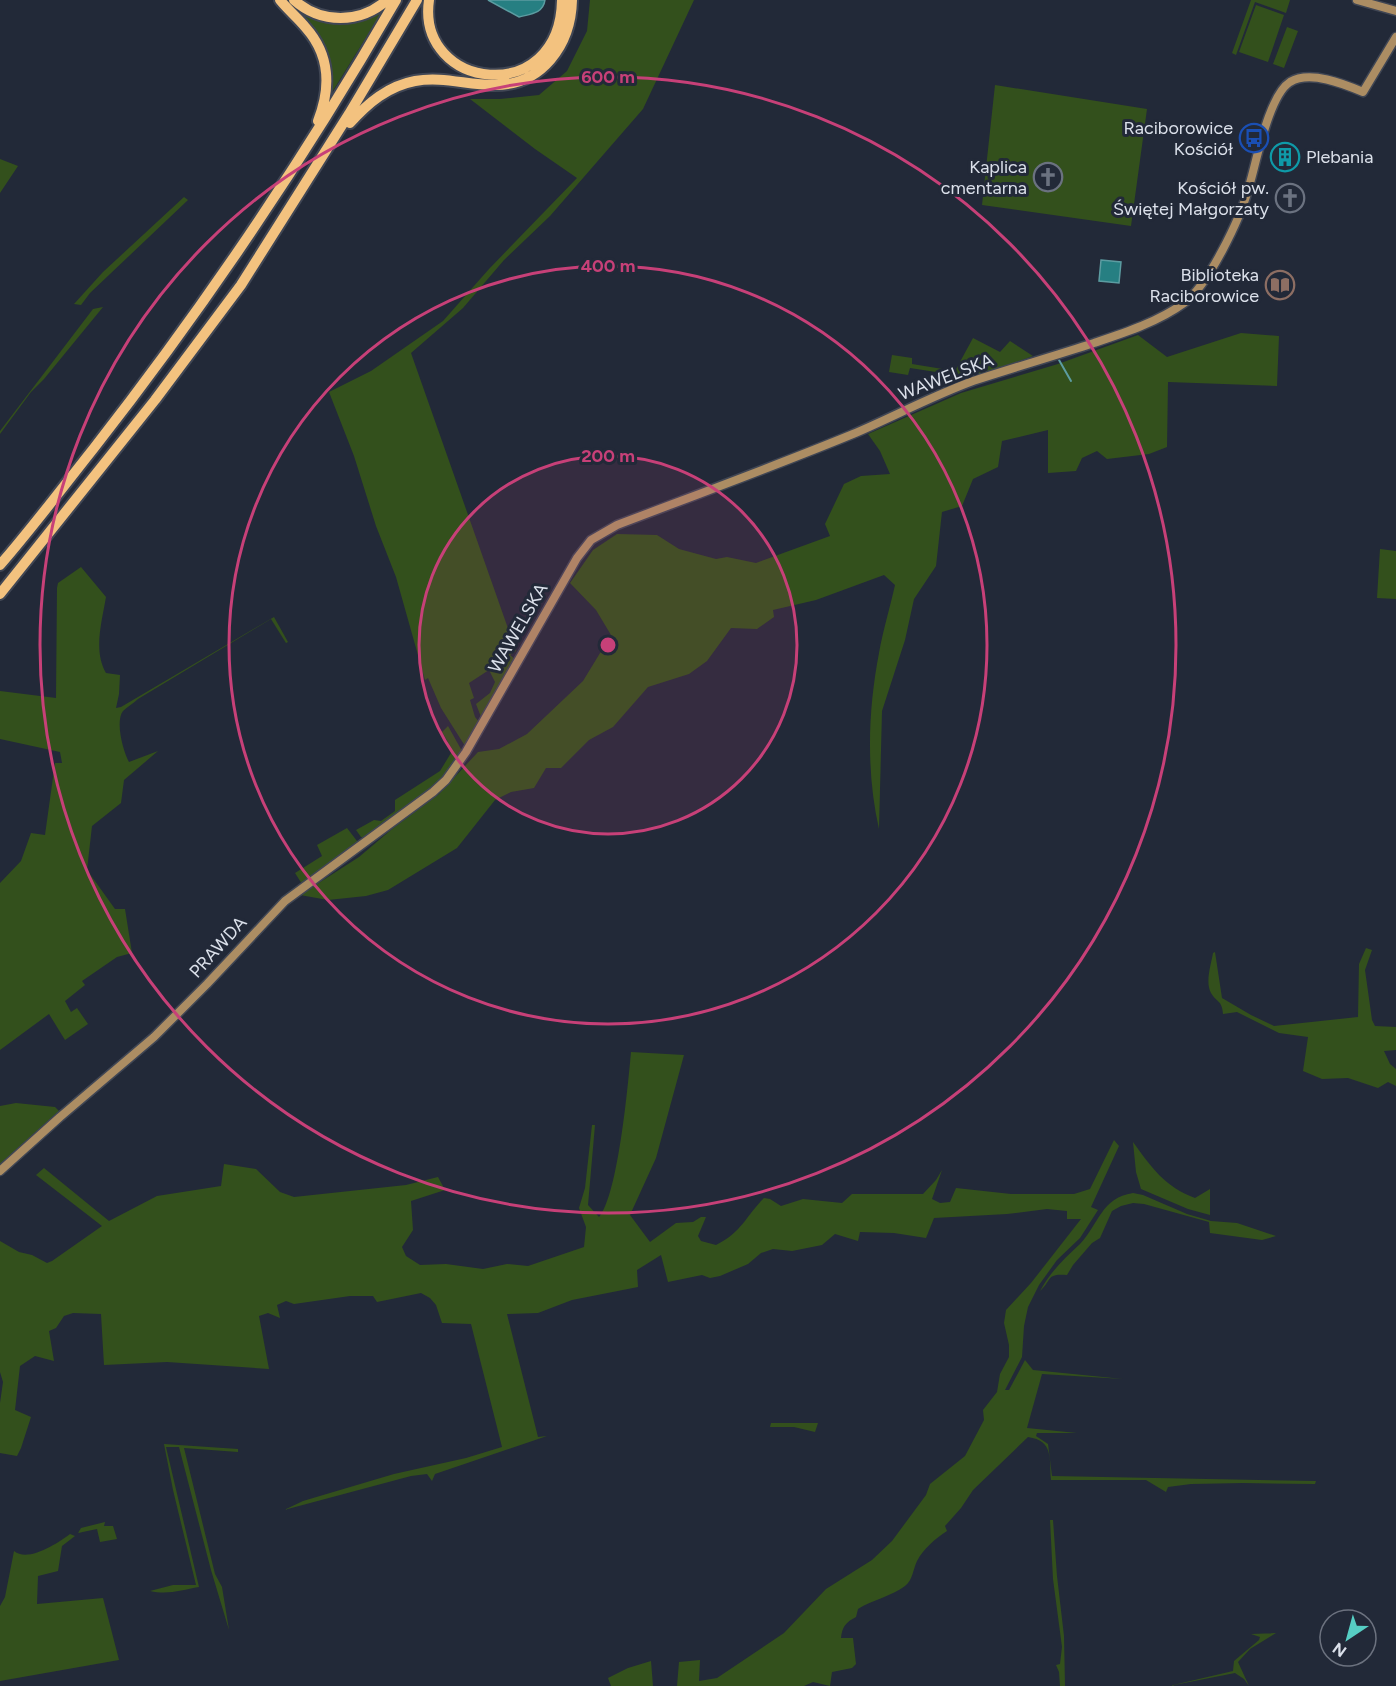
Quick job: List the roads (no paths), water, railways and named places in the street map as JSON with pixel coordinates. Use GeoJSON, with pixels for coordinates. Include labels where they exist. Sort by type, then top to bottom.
{"type":"FeatureCollection","features":[{"type":"Feature","properties":{"kind":"highway"},"geometry":{"type":"LineString","coordinates":[[280,0],[314,38],[326,68],[324,104],[308,146]]}},
{"type":"Feature","properties":{"kind":"highway"},"geometry":{"type":"LineString","coordinates":[[294,0],[310,12],[341,19],[362,15],[387,0]]}},
{"type":"Feature","properties":{"kind":"highway"},"geometry":{"type":"LineString","coordinates":[[0,565],[138,391],[225,271],[308,146],[396,0]]}},
{"type":"Feature","properties":{"kind":"highway"},"geometry":{"type":"LineString","coordinates":[[0,594],[155,400],[241,285],[328,148],[417,0]]}},
{"type":"Feature","properties":{"kind":"highway"},"geometry":{"type":"LineString","coordinates":[[429,0],[431,30],[447,55],[470,71],[499,75],[514,73],[526,68],[546,52],[558,28],[562,0]]}},
{"type":"Feature","properties":{"kind":"highway"},"geometry":{"type":"LineString","coordinates":[[328,148],[365,106],[399,86],[415,81],[439,79],[502,85],[532,76],[550,62],[562,44],[570,23],[572,0]]}},
{"type":"Feature","properties":{"kind":"street"},"geometry":{"type":"LineString","coordinates":[[1357,0],[1396,11]]}},
{"type":"Feature","properties":{"kind":"street","name":"WAWELSKA"},"geometry":{"type":"LineString","coordinates":[[466,752],[577,558],[596,536],[617,525],[853,434],[972,382],[1113,336],[1149,322],[1179,306],[1189,299],[1205,279],[1228,241],[1248,193],[1268,120],[1287,85],[1298,80],[1318,78],[1338,82],[1363,92],[1396,36]]}},
{"type":"Feature","properties":{"kind":"street","name":"PRAWDA"},"geometry":{"type":"LineString","coordinates":[[0,1171],[154,1037],[285,901],[433,792],[446,780],[466,752]]}},
{"type":"Feature","properties":{"kind":"waterway"},"geometry":{"type":"LineString","coordinates":[[1059,360],[1071,381]]}},
{"type":"Feature","properties":{"kind":"place","name":"Raciborowice Kościół"},"geometry":{"type":"Point","coordinates":[1254,138]}},
{"type":"Feature","properties":{"kind":"place","name":"Plebania"},"geometry":{"type":"Point","coordinates":[1285,157]}},
{"type":"Feature","properties":{"kind":"place","name":"Kaplica cmentarna"},"geometry":{"type":"Point","coordinates":[1048,177]}},
{"type":"Feature","properties":{"kind":"place","name":"Kościół pw. Świętej Małgorzaty"},"geometry":{"type":"Point","coordinates":[1290,198]}},
{"type":"Feature","properties":{"kind":"place","name":"Biblioteka Raciborowice"},"geometry":{"type":"Point","coordinates":[1280,285]}}]}
